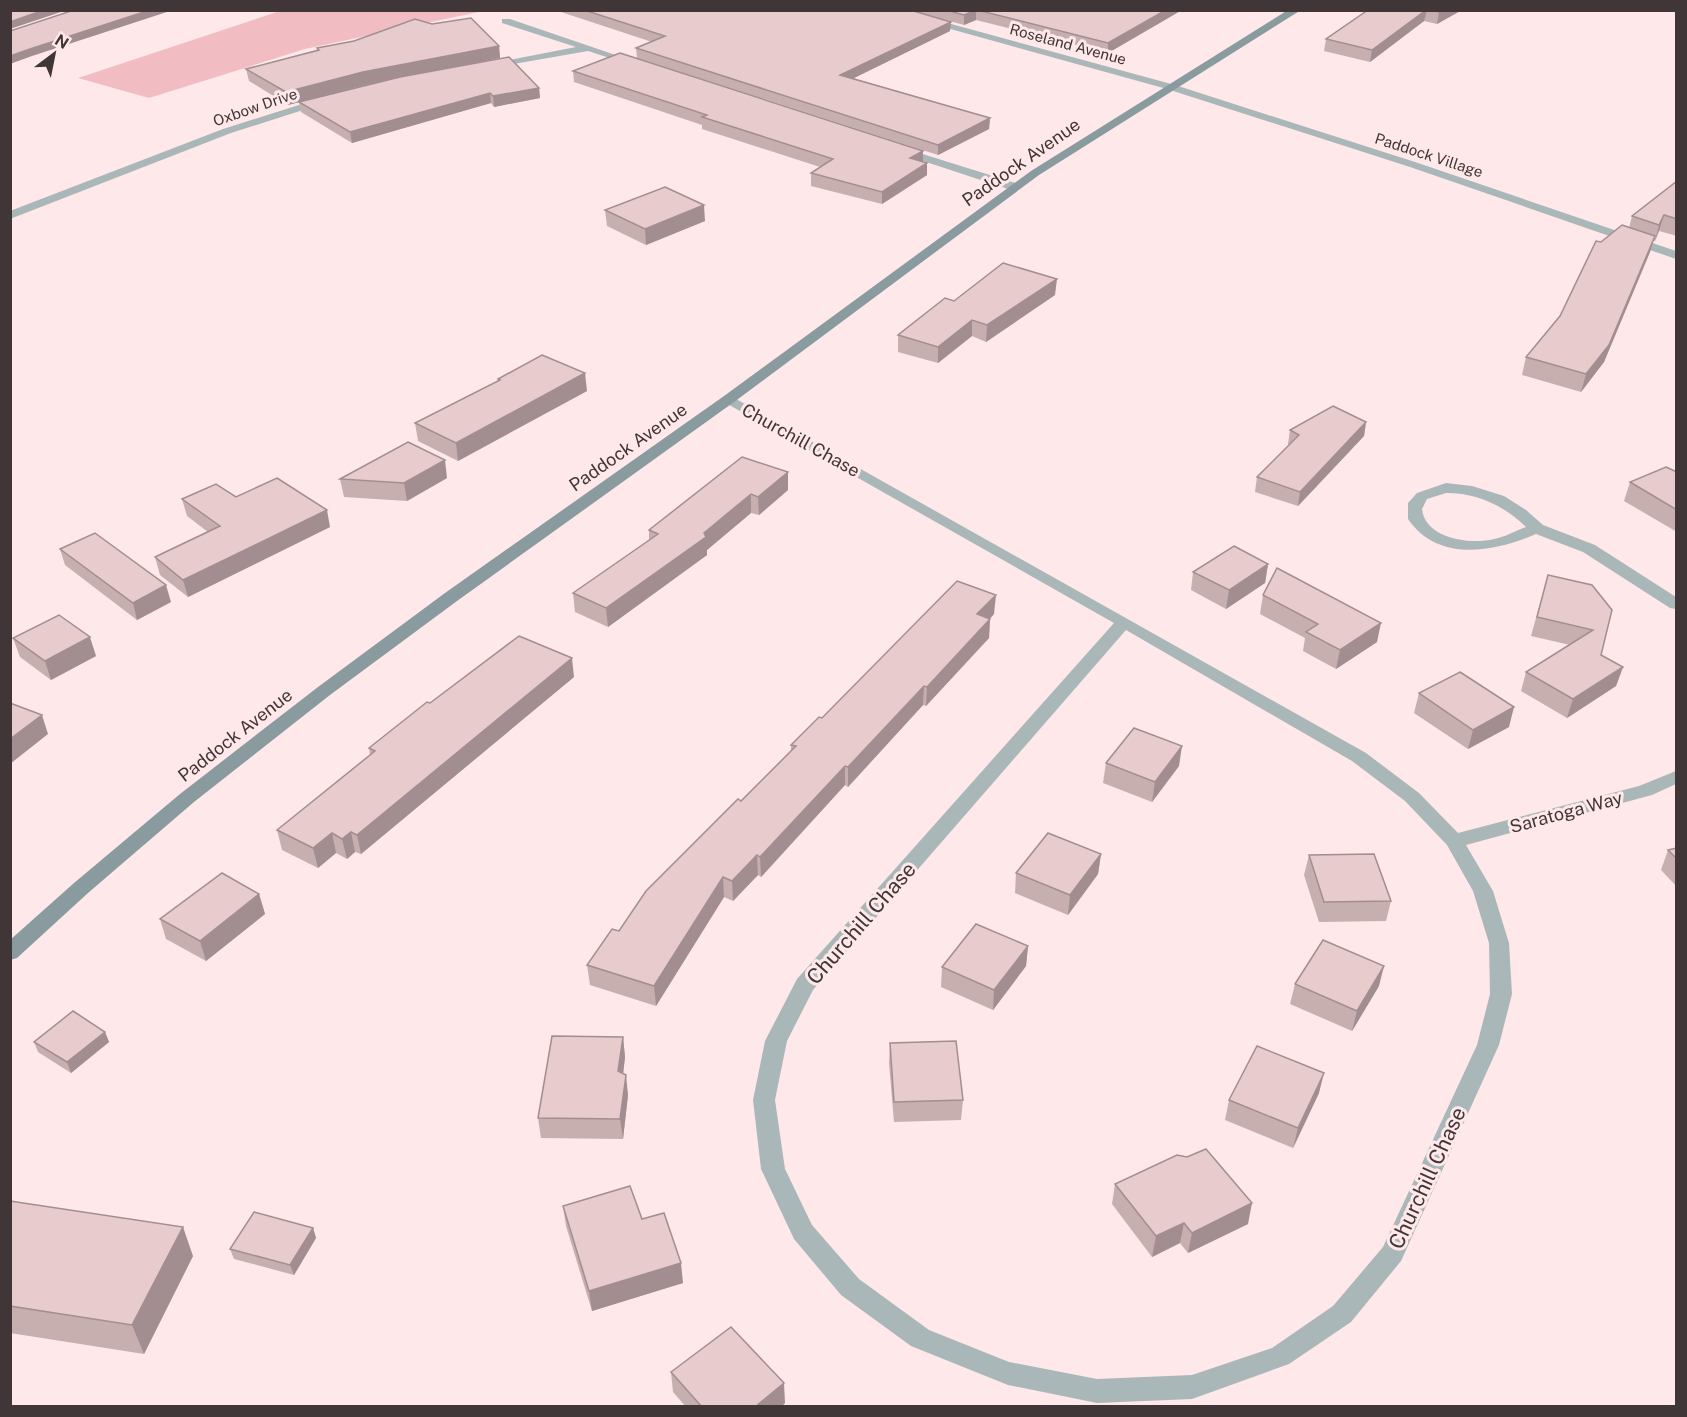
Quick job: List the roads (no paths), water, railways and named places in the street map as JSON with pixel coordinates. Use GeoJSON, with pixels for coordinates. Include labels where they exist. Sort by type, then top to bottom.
{"type":"FeatureCollection","features":[{"type":"Feature","properties":{"kind":"main road","name":"Paddock Avenue"},"geometry":{"type":"LineString","coordinates":[[10,953],[135,841],[236,758],[451,597],[729,399],[1015,187],[1062,155],[1296,11]]}},
{"type":"Feature","properties":{"kind":"street","name":"Roseland Avenue"},"geometry":{"type":"LineString","coordinates":[[886,10],[1172,87]]}},
{"type":"Feature","properties":{"kind":"street"},"geometry":{"type":"LineString","coordinates":[[506,21],[645,66]]}},
{"type":"Feature","properties":{"kind":"street"},"geometry":{"type":"LineString","coordinates":[[475,69],[589,48]]}},
{"type":"Feature","properties":{"kind":"street","name":"Paddock Village"},"geometry":{"type":"LineString","coordinates":[[1172,87],[1425,169],[1677,255]]}},
{"type":"Feature","properties":{"kind":"street","name":"Oxbow Drive"},"geometry":{"type":"LineString","coordinates":[[10,215],[227,131],[331,98]]}},
{"type":"Feature","properties":{"kind":"street"},"geometry":{"type":"LineString","coordinates":[[892,147],[1015,187]]}},
{"type":"Feature","properties":{"kind":"street","name":"Churchill Chase"},"geometry":{"type":"LineString","coordinates":[[729,399],[1124,622],[1359,757],[1412,797],[1454,841],[1483,891],[1499,943],[1501,994],[1488,1045],[1392,1254],[1342,1314],[1280,1356],[1192,1387],[1096,1391],[1008,1373],[920,1338],[850,1287],[803,1232],[773,1169],[764,1100],[777,1041],[805,985],[1124,622]]}},
{"type":"Feature","properties":{"kind":"street"},"geometry":{"type":"LineString","coordinates":[[1536,528],[1489,546],[1477,546],[1438,538],[1417,521],[1413,511],[1420,496],[1434,490],[1461,488],[1481,494],[1519,512],[1536,528],[1575,541],[1636,576],[1677,604]]}},
{"type":"Feature","properties":{"kind":"street","name":"Saratoga Way"},"geometry":{"type":"LineString","coordinates":[[1454,841],[1645,791],[1677,777]]}}]}
